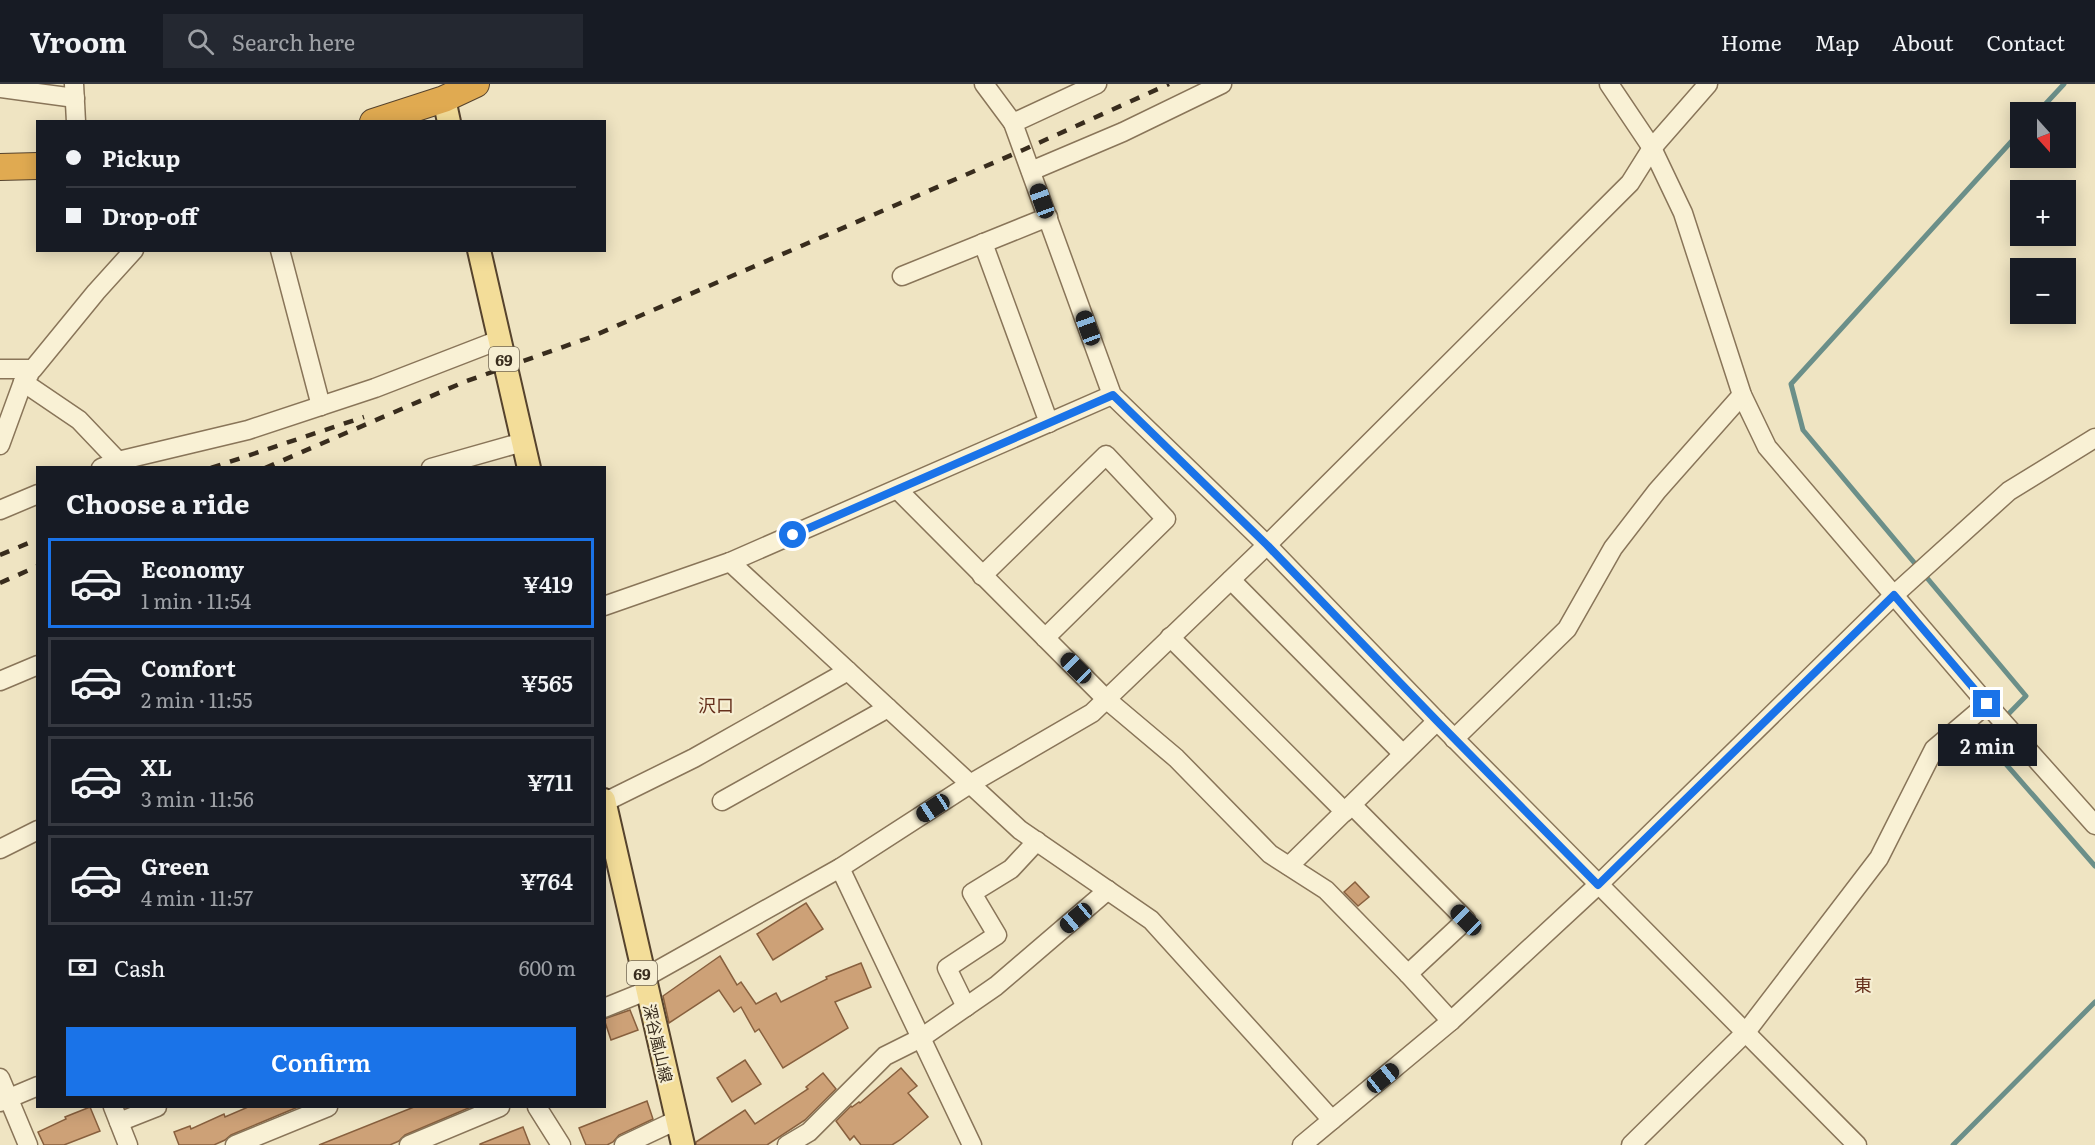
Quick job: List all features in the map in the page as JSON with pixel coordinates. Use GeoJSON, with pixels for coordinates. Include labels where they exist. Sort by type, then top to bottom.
{"type":"FeatureCollection","features":[{"type":"Feature","properties":{"kind":"highway"},"geometry":{"type":"LineString","coordinates":[[385,120],[446,110],[476,84]]}},
{"type":"Feature","properties":{"kind":"highway"},"geometry":{"type":"LineString","coordinates":[[0,167],[36,166]]}},
{"type":"Feature","properties":{"kind":"main road","name":"69"},"geometry":{"type":"LineString","coordinates":[[479,252],[529,466]]}},
{"type":"Feature","properties":{"kind":"main road","name":"深谷嵐山線"},"geometry":{"type":"LineString","coordinates":[[606,811],[610,853],[645,985],[683,1145]]}},
{"type":"Feature","properties":{"kind":"street"},"geometry":{"type":"LineString","coordinates":[[984,84],[1013,123],[1113,395],[1267,545],[1454,739],[1857,1145]]}},
{"type":"Feature","properties":{"kind":"street"},"geometry":{"type":"LineString","coordinates":[[1013,123],[1097,84]]}},
{"type":"Feature","properties":{"kind":"street"},"geometry":{"type":"LineString","coordinates":[[1031,171],[1123,132],[1222,84]]}},
{"type":"Feature","properties":{"kind":"street"},"geometry":{"type":"LineString","coordinates":[[1609,84],[1652,148],[1683,213],[1742,395],[1767,447],[1987,704],[2095,825]]}},
{"type":"Feature","properties":{"kind":"street"},"geometry":{"type":"LineString","coordinates":[[606,1007],[840,868],[970,784],[1092,713],[1267,545],[1630,183],[1652,148],[1708,84]]}},
{"type":"Feature","properties":{"kind":"street"},"geometry":{"type":"LineString","coordinates":[[0,88],[74,91],[76,120]]}},
{"type":"Feature","properties":{"kind":"street"},"geometry":{"type":"LineString","coordinates":[[902,276],[1048,217]]}},
{"type":"Feature","properties":{"kind":"street"},"geometry":{"type":"LineString","coordinates":[[983,243],[1049,423]]}},
{"type":"Feature","properties":{"kind":"street"},"geometry":{"type":"LineString","coordinates":[[0,445],[28,376],[96,292],[132,252]]}},
{"type":"Feature","properties":{"kind":"street"},"geometry":{"type":"LineString","coordinates":[[281,252],[321,406]]}},
{"type":"Feature","properties":{"kind":"street"},"geometry":{"type":"LineString","coordinates":[[106,466],[118,461],[248,430],[375,388],[499,340]]}},
{"type":"Feature","properties":{"kind":"street"},"geometry":{"type":"LineString","coordinates":[[0,369],[28,376],[80,420],[118,461]]}},
{"type":"Feature","properties":{"kind":"street"},"geometry":{"type":"LineString","coordinates":[[606,605],[730,562],[1113,395]]}},
{"type":"Feature","properties":{"kind":"street"},"geometry":{"type":"LineString","coordinates":[[1454,739],[1567,629],[1613,548],[1658,491],[1742,395]]}},
{"type":"Feature","properties":{"kind":"street"},"geometry":{"type":"LineString","coordinates":[[1302,1145],[1451,1021],[1598,885],[1894,595],[2009,491],[2095,438]]}},
{"type":"Feature","properties":{"kind":"street"},"geometry":{"type":"LineString","coordinates":[[438,466],[523,442]]}},
{"type":"Feature","properties":{"kind":"street"},"geometry":{"type":"LineString","coordinates":[[982,576],[1106,455],[1166,519],[1045,638]]}},
{"type":"Feature","properties":{"kind":"street"},"geometry":{"type":"LineString","coordinates":[[898,490],[1106,699],[1176,758],[1270,854],[1326,890],[1451,1021]]}},
{"type":"Feature","properties":{"kind":"street"},"geometry":{"type":"LineString","coordinates":[[0,510],[36,495]]}},
{"type":"Feature","properties":{"kind":"street"},"geometry":{"type":"LineString","coordinates":[[730,562],[1020,830],[1151,920],[1332,1120]]}},
{"type":"Feature","properties":{"kind":"street"},"geometry":{"type":"LineString","coordinates":[[1231,580],[1403,754]]}},
{"type":"Feature","properties":{"kind":"street"},"geometry":{"type":"LineString","coordinates":[[1170,638],[1466,920],[1408,974]]}},
{"type":"Feature","properties":{"kind":"street"},"geometry":{"type":"LineString","coordinates":[[0,681],[36,666]]}},
{"type":"Feature","properties":{"kind":"street"},"geometry":{"type":"LineString","coordinates":[[606,801],[694,759],[848,671]]}},
{"type":"Feature","properties":{"kind":"street"},"geometry":{"type":"LineString","coordinates":[[1631,1145],[1746,1032],[1879,858],[1934,749],[1987,704]]}},
{"type":"Feature","properties":{"kind":"street"},"geometry":{"type":"LineString","coordinates":[[722,801],[888,708]]}},
{"type":"Feature","properties":{"kind":"street"},"geometry":{"type":"LineString","coordinates":[[1289,866],[1437,721]]}},
{"type":"Feature","properties":{"kind":"street"},"geometry":{"type":"LineString","coordinates":[[0,849],[36,831]]}},
{"type":"Feature","properties":{"kind":"street"},"geometry":{"type":"LineString","coordinates":[[966,1007],[947,968],[997,935],[972,893],[1011,869],[1037,842]]}},
{"type":"Feature","properties":{"kind":"street"},"geometry":{"type":"LineString","coordinates":[[840,868],[972,1145]]}},
{"type":"Feature","properties":{"kind":"street"},"geometry":{"type":"LineString","coordinates":[[787,1145],[809,1132],[885,1056],[921,1038],[996,986],[1108,890]]}},
{"type":"Feature","properties":{"kind":"street"},"geometry":{"type":"LineString","coordinates":[[0,1078],[4,1100],[28,1145]]}},
{"type":"Feature","properties":{"kind":"street"},"geometry":{"type":"LineString","coordinates":[[4,1100],[36,1087]]}},
{"type":"Feature","properties":{"kind":"street"},"geometry":{"type":"LineString","coordinates":[[128,1145],[116,1115],[152,1108]]}},
{"type":"Feature","properties":{"kind":"street"},"geometry":{"type":"LineString","coordinates":[[235,1145],[326,1108]]}},
{"type":"Feature","properties":{"kind":"street"},"geometry":{"type":"LineString","coordinates":[[410,1145],[498,1108]]}},
{"type":"Feature","properties":{"kind":"street"},"geometry":{"type":"LineString","coordinates":[[538,1108],[561,1145]]}},
{"type":"Feature","properties":{"kind":"street"},"geometry":{"type":"LineString","coordinates":[[624,1145],[676,1120]]}},
{"type":"Feature","properties":{"kind":"building"},"geometry":{"type":"Polygon","coordinates":[[[1355,882],[1369,897],[1358,906],[1344,892],[1355,882]]]}},
{"type":"Feature","properties":{"kind":"building"},"geometry":{"type":"Polygon","coordinates":[[[806,903],[823,929],[773,960],[757,934],[806,903]]]}},
{"type":"Feature","properties":{"kind":"building"},"geometry":{"type":"Polygon","coordinates":[[[720,956],[737,985],[741,982],[756,1004],[776,993],[781,1002],[827,979],[826,977],[861,963],[871,987],[835,1002],[848,1028],[783,1068],[759,1029],[755,1032],[741,1007],[734,1012],[719,990],[669,1023],[663,996],[720,956]]]}},
{"type":"Feature","properties":{"kind":"building"},"geometry":{"type":"Polygon","coordinates":[[[630,1010],[638,1030],[611,1040],[606,1018],[630,1010]]]}},
{"type":"Feature","properties":{"kind":"building"},"geometry":{"type":"Polygon","coordinates":[[[745,1060],[761,1084],[732,1102],[717,1078],[745,1060]]]}},
{"type":"Feature","properties":{"kind":"building"},"geometry":{"type":"Polygon","coordinates":[[[901,1068],[917,1086],[908,1093],[928,1117],[892,1145],[861,1145],[854,1136],[850,1140],[836,1121],[851,1106],[860,1103],[901,1068]]]}},
{"type":"Feature","properties":{"kind":"building"},"geometry":{"type":"Polygon","coordinates":[[[823,1073],[836,1089],[805,1120],[767,1145],[696,1145],[696,1142],[745,1110],[755,1124],[808,1089],[806,1087],[823,1073]]]}},
{"type":"Feature","properties":{"kind":"building"},"geometry":{"type":"Polygon","coordinates":[[[647,1101],[653,1119],[619,1135],[607,1145],[586,1145],[579,1128],[647,1101]]]}},
{"type":"Feature","properties":{"kind":"building"},"geometry":{"type":"Polygon","coordinates":[[[90,1108],[100,1131],[64,1145],[44,1145],[38,1132],[66,1119],[65,1117],[90,1108]]]}},
{"type":"Feature","properties":{"kind":"building"},"geometry":{"type":"Polygon","coordinates":[[[246,1108],[296,1108],[231,1135],[214,1145],[179,1145],[174,1132],[190,1126],[191,1129],[224,1114],[225,1117],[246,1108]]]}},
{"type":"Feature","properties":{"kind":"building"},"geometry":{"type":"Polygon","coordinates":[[[412,1108],[469,1108],[405,1135],[390,1145],[319,1145],[412,1108]]]}},
{"type":"Feature","properties":{"kind":"building"},"geometry":{"type":"Polygon","coordinates":[[[523,1127],[530,1145],[480,1145],[480,1144],[523,1127]]]}},
{"type":"Feature","properties":{"kind":"waterway"},"geometry":{"type":"LineString","coordinates":[[2047,102],[2064,84]]}},
{"type":"Feature","properties":{"kind":"waterway"},"geometry":{"type":"LineString","coordinates":[[2010,143],[1791,384],[1803,430],[2026,696],[1984,739],[2095,866]]}},
{"type":"Feature","properties":{"kind":"waterway"},"geometry":{"type":"LineString","coordinates":[[1953,1145],[2095,1002]]}},
{"type":"Feature","properties":{"kind":"railway"},"geometry":{"type":"LineString","coordinates":[[270,466],[464,382],[591,337],[1023,150],[1169,84]]}},
{"type":"Feature","properties":{"kind":"railway"},"geometry":{"type":"LineString","coordinates":[[217,466],[364,417]]}},
{"type":"Feature","properties":{"kind":"railway"},"geometry":{"type":"LineString","coordinates":[[0,555],[36,540]]}},
{"type":"Feature","properties":{"kind":"railway"},"geometry":{"type":"LineString","coordinates":[[0,583],[36,567]]}},
{"type":"Feature","properties":{"kind":"district","name":"沢口"},"geometry":{"type":"Point","coordinates":[716,704]}},
{"type":"Feature","properties":{"kind":"district","name":"東"},"geometry":{"type":"Point","coordinates":[1863,984]}},
{"type":"Feature","properties":{"kind":"route"},"geometry":{"type":"LineString","coordinates":[[793,535],[1113,395],[1267,545],[1598,885],[1894,595],[1987,704]]}}]}
